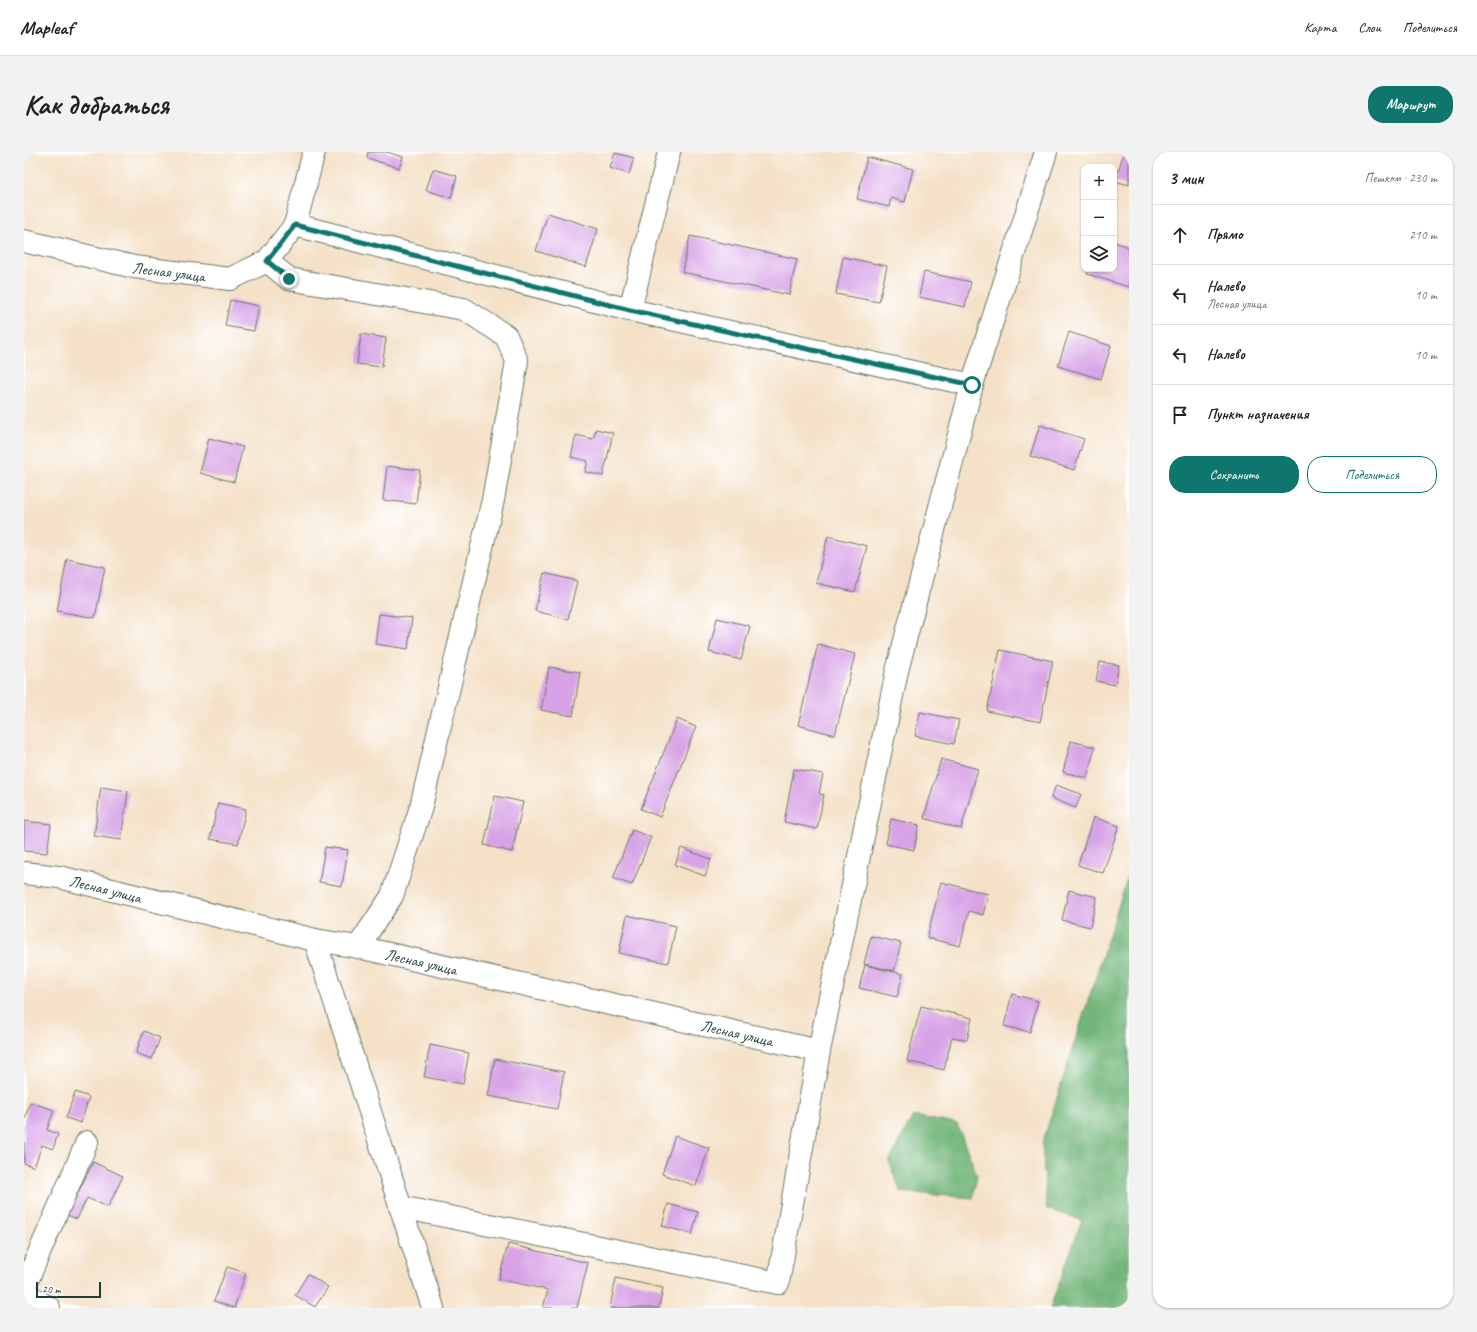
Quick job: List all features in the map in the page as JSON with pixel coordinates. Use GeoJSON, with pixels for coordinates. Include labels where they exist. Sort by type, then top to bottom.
{"type":"FeatureCollection","features":[{"type":"Feature","properties":{"kind":"street"},"geometry":{"type":"LineString","coordinates":[[314,152],[295,225],[630,310],[972,385]]}},
{"type":"Feature","properties":{"kind":"street"},"geometry":{"type":"LineString","coordinates":[[630,310],[669,152]]}},
{"type":"Feature","properties":{"kind":"street"},"geometry":{"type":"LineString","coordinates":[[400,1207],[778,1283],[819,1051],[898,671],[972,385],[1046,152]]}},
{"type":"Feature","properties":{"kind":"street","name":"Лесная улица"},"geometry":{"type":"LineString","coordinates":[[24,241],[134,267],[230,279],[267,261],[295,225]]}},
{"type":"Feature","properties":{"kind":"street"},"geometry":{"type":"LineString","coordinates":[[267,261],[289,279],[464,309],[506,336],[517,361],[493,500],[421,807],[392,896],[358,947]]}},
{"type":"Feature","properties":{"kind":"street","name":"Лесная улица"},"geometry":{"type":"LineString","coordinates":[[24,873],[59,877],[315,940],[358,947],[819,1051]]}},
{"type":"Feature","properties":{"kind":"street"},"geometry":{"type":"LineString","coordinates":[[315,940],[433,1308]]}},
{"type":"Feature","properties":{"kind":"street"},"geometry":{"type":"LineString","coordinates":[[24,1288],[86,1142]]}},
{"type":"Feature","properties":{"kind":"street"},"geometry":{"type":"LineString","coordinates":[[24,1292],[49,1308]]}},
{"type":"Feature","properties":{"kind":"green space"},"geometry":{"type":"Polygon","coordinates":[[[1129,873],[1129,1308],[1050,1308],[1082,1220],[1047,1209],[1042,1144],[1129,873]]]}},
{"type":"Feature","properties":{"kind":"green space"},"geometry":{"type":"Polygon","coordinates":[[[913,1116],[957,1124],[977,1175],[973,1198],[901,1192],[889,1162],[913,1116]]]}},
{"type":"Feature","properties":{"kind":"building"},"geometry":{"type":"Polygon","coordinates":[[[368,152],[387,152],[403,157],[399,168],[367,158],[368,152]]]}},
{"type":"Feature","properties":{"kind":"building"},"geometry":{"type":"Polygon","coordinates":[[[1124,152],[1129,152],[1129,185],[1117,182],[1117,175],[1124,152]]]}},
{"type":"Feature","properties":{"kind":"building"},"geometry":{"type":"Polygon","coordinates":[[[615,153],[634,158],[629,174],[610,168],[615,153]]]}},
{"type":"Feature","properties":{"kind":"building"},"geometry":{"type":"Polygon","coordinates":[[[867,157],[913,169],[905,202],[891,198],[889,207],[857,199],[867,157]]]}},
{"type":"Feature","properties":{"kind":"building"},"geometry":{"type":"Polygon","coordinates":[[[433,169],[457,176],[451,198],[426,190],[433,169]]]}},
{"type":"Feature","properties":{"kind":"building"},"geometry":{"type":"Polygon","coordinates":[[[548,213],[598,229],[586,267],[536,251],[548,213]]]}},
{"type":"Feature","properties":{"kind":"building"},"geometry":{"type":"Polygon","coordinates":[[[690,236],[797,259],[789,295],[682,272],[690,236]]]}},
{"type":"Feature","properties":{"kind":"building"},"geometry":{"type":"Polygon","coordinates":[[[1117,243],[1129,247],[1129,287],[1087,274],[1088,272],[1117,272],[1117,243]]]}},
{"type":"Feature","properties":{"kind":"building"},"geometry":{"type":"Polygon","coordinates":[[[843,257],[887,266],[879,302],[836,294],[843,257]]]}},
{"type":"Feature","properties":{"kind":"building"},"geometry":{"type":"Polygon","coordinates":[[[924,272],[971,282],[965,307],[919,297],[924,272]]]}},
{"type":"Feature","properties":{"kind":"building"},"geometry":{"type":"Polygon","coordinates":[[[230,300],[259,306],[254,331],[225,326],[230,300]]]}},
{"type":"Feature","properties":{"kind":"building"},"geometry":{"type":"Polygon","coordinates":[[[1069,332],[1111,346],[1101,379],[1058,366],[1069,332]]]}},
{"type":"Feature","properties":{"kind":"building"},"geometry":{"type":"Polygon","coordinates":[[[361,334],[386,338],[382,367],[357,364],[361,334]]]}},
{"type":"Feature","properties":{"kind":"building"},"geometry":{"type":"Polygon","coordinates":[[[1040,425],[1084,439],[1074,470],[1030,456],[1040,425]]]}},
{"type":"Feature","properties":{"kind":"building"},"geometry":{"type":"Polygon","coordinates":[[[596,429],[613,433],[603,476],[585,472],[588,461],[571,457],[576,435],[593,439],[596,429]]]}},
{"type":"Feature","properties":{"kind":"building"},"geometry":{"type":"Polygon","coordinates":[[[209,438],[243,447],[234,482],[200,473],[209,438]]]}},
{"type":"Feature","properties":{"kind":"building"},"geometry":{"type":"Polygon","coordinates":[[[387,466],[420,470],[416,504],[383,500],[387,466]]]}},
{"type":"Feature","properties":{"kind":"building"},"geometry":{"type":"Polygon","coordinates":[[[828,536],[867,546],[855,592],[816,583],[828,536]]]}},
{"type":"Feature","properties":{"kind":"building"},"geometry":{"type":"Polygon","coordinates":[[[67,559],[105,567],[95,618],[57,611],[67,559]]]}},
{"type":"Feature","properties":{"kind":"building"},"geometry":{"type":"Polygon","coordinates":[[[544,573],[577,581],[568,619],[535,611],[544,573]]]}},
{"type":"Feature","properties":{"kind":"building"},"geometry":{"type":"Polygon","coordinates":[[[379,614],[412,618],[408,649],[375,644],[379,614]]]}},
{"type":"Feature","properties":{"kind":"building"},"geometry":{"type":"Polygon","coordinates":[[[717,618],[750,626],[741,660],[709,652],[717,618]]]}},
{"type":"Feature","properties":{"kind":"building"},"geometry":{"type":"Polygon","coordinates":[[[818,644],[855,654],[835,735],[798,725],[818,644]]]}},
{"type":"Feature","properties":{"kind":"building"},"geometry":{"type":"Polygon","coordinates":[[[1000,650],[1053,661],[1040,722],[987,711],[1000,650]]]}},
{"type":"Feature","properties":{"kind":"building"},"geometry":{"type":"Polygon","coordinates":[[[1100,662],[1119,665],[1115,685],[1096,681],[1100,662]]]}},
{"type":"Feature","properties":{"kind":"building"},"geometry":{"type":"Polygon","coordinates":[[[549,667],[580,672],[573,716],[541,710],[549,667]]]}},
{"type":"Feature","properties":{"kind":"building"},"geometry":{"type":"Polygon","coordinates":[[[920,712],[959,720],[954,744],[915,736],[920,712]]]}},
{"type":"Feature","properties":{"kind":"building"},"geometry":{"type":"Polygon","coordinates":[[[677,719],[696,727],[660,817],[641,809],[677,719]]]}},
{"type":"Feature","properties":{"kind":"building"},"geometry":{"type":"Polygon","coordinates":[[[1071,741],[1095,747],[1087,778],[1063,772],[1071,741]]]}},
{"type":"Feature","properties":{"kind":"building"},"geometry":{"type":"Polygon","coordinates":[[[941,759],[978,769],[961,829],[924,818],[941,759]]]}},
{"type":"Feature","properties":{"kind":"building"},"geometry":{"type":"Polygon","coordinates":[[[794,769],[823,774],[819,794],[824,795],[817,829],[784,822],[794,769]]]}},
{"type":"Feature","properties":{"kind":"building"},"geometry":{"type":"Polygon","coordinates":[[[1056,785],[1081,794],[1076,808],[1051,798],[1056,785]]]}},
{"type":"Feature","properties":{"kind":"building"},"geometry":{"type":"Polygon","coordinates":[[[101,787],[128,791],[121,840],[94,836],[101,787]]]}},
{"type":"Feature","properties":{"kind":"building"},"geometry":{"type":"Polygon","coordinates":[[[495,796],[523,802],[512,852],[484,845],[495,796]]]}},
{"type":"Feature","properties":{"kind":"building"},"geometry":{"type":"Polygon","coordinates":[[[218,803],[246,809],[238,844],[210,839],[218,803]]]}},
{"type":"Feature","properties":{"kind":"building"},"geometry":{"type":"Polygon","coordinates":[[[1093,817],[1119,826],[1103,873],[1078,865],[1093,817]]]}},
{"type":"Feature","properties":{"kind":"building"},"geometry":{"type":"Polygon","coordinates":[[[891,819],[919,825],[914,850],[886,844],[891,819]]]}},
{"type":"Feature","properties":{"kind":"building"},"geometry":{"type":"Polygon","coordinates":[[[24,821],[51,824],[47,853],[24,851],[24,821]]]}},
{"type":"Feature","properties":{"kind":"building"},"geometry":{"type":"Polygon","coordinates":[[[632,830],[651,837],[632,885],[613,878],[632,830]]]}},
{"type":"Feature","properties":{"kind":"building"},"geometry":{"type":"Polygon","coordinates":[[[325,847],[348,850],[342,886],[319,882],[325,847]]]}},
{"type":"Feature","properties":{"kind":"building"},"geometry":{"type":"Polygon","coordinates":[[[681,848],[711,859],[705,876],[675,865],[681,848]]]}},
{"type":"Feature","properties":{"kind":"building"},"geometry":{"type":"Polygon","coordinates":[[[941,882],[988,894],[983,915],[969,911],[960,946],[927,938],[941,882]]]}},
{"type":"Feature","properties":{"kind":"building"},"geometry":{"type":"Polygon","coordinates":[[[1069,890],[1097,897],[1090,927],[1062,920],[1069,890]]]}},
{"type":"Feature","properties":{"kind":"building"},"geometry":{"type":"Polygon","coordinates":[[[627,915],[676,926],[668,963],[619,953],[627,915]]]}},
{"type":"Feature","properties":{"kind":"building"},"geometry":{"type":"Polygon","coordinates":[[[871,936],[901,943],[894,971],[864,964],[871,936]]]}},
{"type":"Feature","properties":{"kind":"building"},"geometry":{"type":"Polygon","coordinates":[[[865,965],[903,974],[897,997],[859,988],[865,965]]]}},
{"type":"Feature","properties":{"kind":"building"},"geometry":{"type":"Polygon","coordinates":[[[1012,994],[1038,1001],[1030,1032],[1004,1026],[1012,994]]]}},
{"type":"Feature","properties":{"kind":"building"},"geometry":{"type":"Polygon","coordinates":[[[921,1006],[972,1018],[967,1040],[952,1037],[944,1070],[907,1061],[921,1006]]]}},
{"type":"Feature","properties":{"kind":"building"},"geometry":{"type":"Polygon","coordinates":[[[144,1031],[160,1038],[152,1059],[136,1053],[144,1031]]]}},
{"type":"Feature","properties":{"kind":"building"},"geometry":{"type":"Polygon","coordinates":[[[430,1045],[469,1053],[463,1084],[424,1077],[430,1045]]]}},
{"type":"Feature","properties":{"kind":"building"},"geometry":{"type":"Polygon","coordinates":[[[495,1059],[564,1072],[557,1109],[488,1096],[495,1059]]]}},
{"type":"Feature","properties":{"kind":"building"},"geometry":{"type":"Polygon","coordinates":[[[75,1092],[89,1097],[81,1123],[66,1118],[75,1092]]]}},
{"type":"Feature","properties":{"kind":"building"},"geometry":{"type":"Polygon","coordinates":[[[30,1102],[54,1110],[47,1130],[58,1134],[53,1149],[42,1145],[34,1167],[24,1163],[24,1121],[30,1102]]]}},
{"type":"Feature","properties":{"kind":"building"},"geometry":{"type":"Polygon","coordinates":[[[675,1136],[709,1148],[696,1186],[662,1174],[675,1136]]]}},
{"type":"Feature","properties":{"kind":"building"},"geometry":{"type":"Polygon","coordinates":[[[93,1162],[123,1176],[108,1207],[87,1198],[77,1219],[67,1215],[93,1162]]]}},
{"type":"Feature","properties":{"kind":"building"},"geometry":{"type":"Polygon","coordinates":[[[668,1204],[698,1212],[692,1234],[662,1226],[668,1204]]]}},
{"type":"Feature","properties":{"kind":"building"},"geometry":{"type":"Polygon","coordinates":[[[508,1244],[588,1263],[577,1308],[543,1308],[548,1290],[499,1279],[508,1244]]]}},
{"type":"Feature","properties":{"kind":"building"},"geometry":{"type":"Polygon","coordinates":[[[227,1267],[246,1273],[234,1308],[214,1301],[227,1267]]]}},
{"type":"Feature","properties":{"kind":"building"},"geometry":{"type":"Polygon","coordinates":[[[308,1274],[328,1287],[315,1307],[295,1295],[308,1274]]]}},
{"type":"Feature","properties":{"kind":"building"},"geometry":{"type":"Polygon","coordinates":[[[616,1278],[663,1288],[659,1308],[610,1308],[616,1278]]]}},
{"type":"Feature","properties":{"kind":"route"},"geometry":{"type":"LineString","coordinates":[[289,279],[267,261],[295,225],[630,310],[972,385]]}}]}
